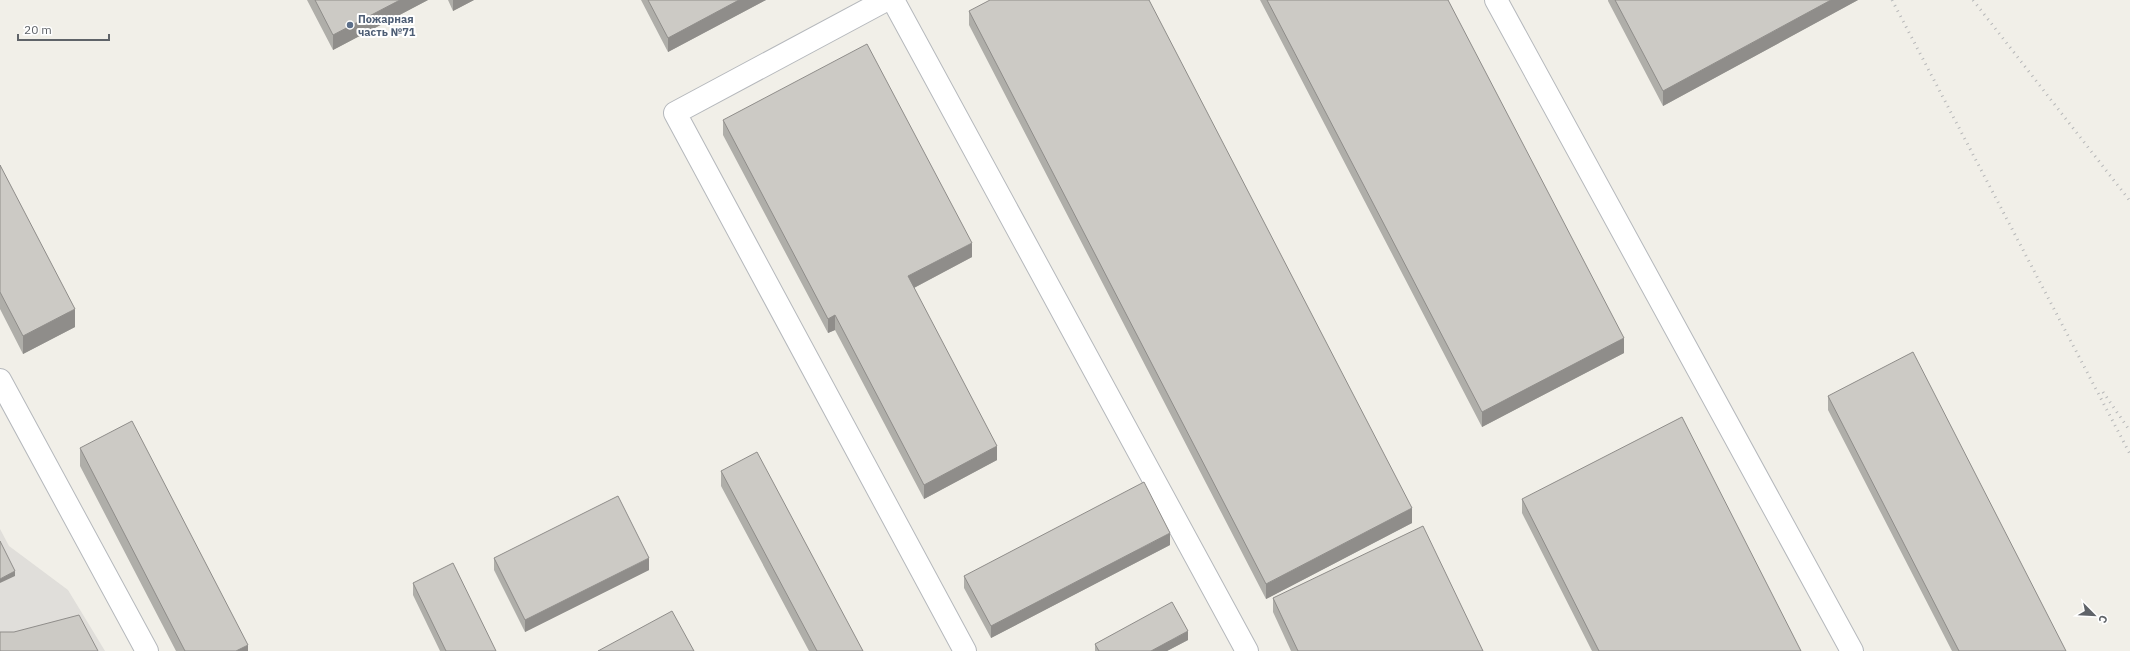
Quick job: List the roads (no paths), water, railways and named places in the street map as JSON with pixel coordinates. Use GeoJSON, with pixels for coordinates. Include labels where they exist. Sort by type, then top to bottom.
{"type":"FeatureCollection","features":[{"type":"Feature","properties":{"kind":"street"},"geometry":{"type":"LineString","coordinates":[[886,0],[675,113],[965,651]]}},
{"type":"Feature","properties":{"kind":"street"},"geometry":{"type":"LineString","coordinates":[[893,0],[1247,651]]}},
{"type":"Feature","properties":{"kind":"street"},"geometry":{"type":"LineString","coordinates":[[1496,0],[1852,651]]}},
{"type":"Feature","properties":{"kind":"street"},"geometry":{"type":"LineString","coordinates":[[0,380],[147,651]]}},
{"type":"Feature","properties":{"kind":"railway"},"geometry":{"type":"LineString","coordinates":[[1892,0],[2130,454]]}},
{"type":"Feature","properties":{"kind":"railway"},"geometry":{"type":"LineString","coordinates":[[1973,0],[2130,201]]}},
{"type":"Feature","properties":{"kind":"railway"},"geometry":{"type":"LineString","coordinates":[[2103,392],[2130,431]]}},
{"type":"Feature","properties":{"kind":"place","name":"Пожарная часть №71"},"geometry":{"type":"Point","coordinates":[350,25]}}]}
